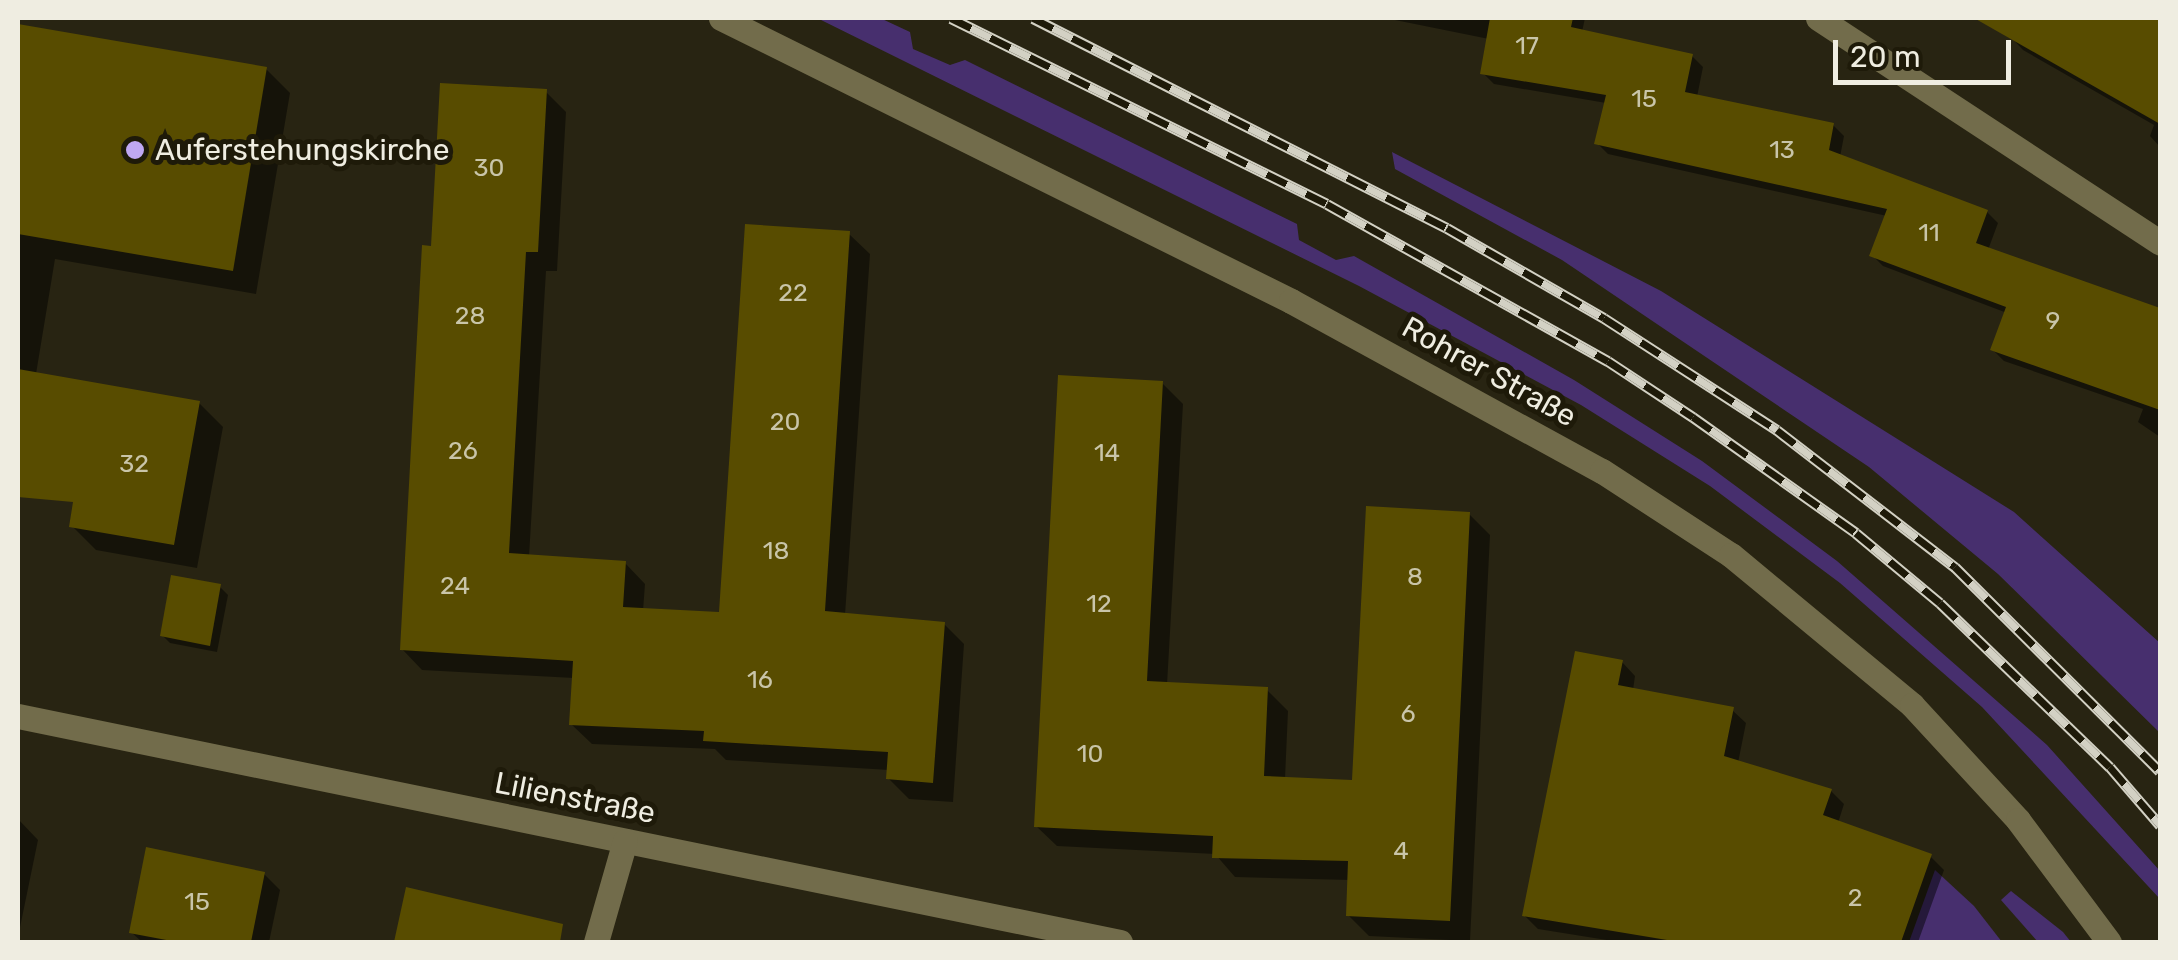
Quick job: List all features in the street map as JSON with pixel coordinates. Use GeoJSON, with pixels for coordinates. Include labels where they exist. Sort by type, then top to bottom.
{"type":"FeatureCollection","features":[{"type":"Feature","properties":{"kind":"street","name":"Rohrer Straße"},"geometry":{"type":"LineString","coordinates":[[720,18],[1291,301],[1602,470],[1731,555],[1912,705],[2018,820],[2109,942]]}},
{"type":"Feature","properties":{"kind":"street"},"geometry":{"type":"LineString","coordinates":[[1818,18],[2160,243]]}},
{"type":"Feature","properties":{"kind":"street","name":"Lilienstraße"},"geometry":{"type":"LineString","coordinates":[[18,716],[1120,942]]}},
{"type":"Feature","properties":{"kind":"street"},"geometry":{"type":"LineString","coordinates":[[596,942],[625,840]]}},
{"type":"Feature","properties":{"kind":"shaded area"},"geometry":{"type":"Polygon","coordinates":[[[817,18],[880,18],[910,32],[913,49],[950,65],[965,60],[1297,224],[1299,240],[1336,260],[1354,256],[1574,380],[1702,461],[1837,561],[2047,745],[2160,871],[2160,899],[1982,707],[1840,583],[1710,486],[1581,405],[1359,286],[817,18]]]}},
{"type":"Feature","properties":{"kind":"shaded area"},"geometry":{"type":"Polygon","coordinates":[[[1392,152],[1661,291],[2014,512],[2160,643],[2160,733],[1998,574],[1869,467],[1562,260],[1395,169],[1392,152]]]}},
{"type":"Feature","properties":{"kind":"shaded area"},"geometry":{"type":"Polygon","coordinates":[[[1935,870],[1974,906],[2002,942],[1909,942],[1935,870]]]}},
{"type":"Feature","properties":{"kind":"shaded area"},"geometry":{"type":"Polygon","coordinates":[[[2011,891],[2071,942],[2038,942],[2001,900],[2011,891]]]}},
{"type":"Feature","properties":{"kind":"building"},"geometry":{"type":"Polygon","coordinates":[[[1490,18],[1573,18],[1571,27],[1693,54],[1685,92],[1834,123],[1829,150],[1988,210],[1976,243],[2160,308],[2160,410],[1990,350],[2006,307],[1869,256],[1887,209],[1594,144],[1606,95],[1480,74],[1490,18]]]}},
{"type":"Feature","properties":{"kind":"building"},"geometry":{"type":"Polygon","coordinates":[[[1974,18],[2160,18],[2160,124],[1974,18]]]}},
{"type":"Feature","properties":{"kind":"building","name":"Auferstehungskirche"},"geometry":{"type":"Polygon","coordinates":[[[18,24],[267,67],[233,271],[18,234],[18,24]]]}},
{"type":"Feature","properties":{"kind":"building"},"geometry":{"type":"Polygon","coordinates":[[[440,83],[547,89],[538,252],[526,252],[509,553],[626,561],[623,607],[719,612],[745,224],[850,231],[825,611],[945,622],[933,783],[886,779],[888,752],[703,741],[704,731],[569,725],[573,661],[400,650],[422,245],[431,246],[440,83]]]}},
{"type":"Feature","properties":{"kind":"building"},"geometry":{"type":"Polygon","coordinates":[[[18,369],[200,401],[174,545],[69,527],[73,502],[18,497],[18,369]]]}},
{"type":"Feature","properties":{"kind":"building"},"geometry":{"type":"Polygon","coordinates":[[[1058,375],[1163,381],[1147,681],[1268,687],[1264,776],[1352,780],[1366,506],[1470,512],[1450,921],[1346,916],[1348,861],[1212,858],[1213,836],[1034,827],[1058,375]]]}},
{"type":"Feature","properties":{"kind":"building"},"geometry":{"type":"Polygon","coordinates":[[[171,575],[221,584],[210,646],[160,636],[171,575]]]}},
{"type":"Feature","properties":{"kind":"building"},"geometry":{"type":"Polygon","coordinates":[[[1575,651],[1623,660],[1618,685],[1734,707],[1724,756],[1832,789],[1823,815],[1932,854],[1901,942],[1679,942],[1522,916],[1575,651]]]}},
{"type":"Feature","properties":{"kind":"building"},"geometry":{"type":"Polygon","coordinates":[[[146,847],[265,872],[251,942],[177,942],[129,933],[146,847]]]}},
{"type":"Feature","properties":{"kind":"building"},"geometry":{"type":"Polygon","coordinates":[[[406,887],[563,924],[560,942],[394,942],[406,887]]]}},
{"type":"Feature","properties":{"kind":"railway"},"geometry":{"type":"LineString","coordinates":[[951,18],[1327,204],[1608,361],[1693,417],[1856,533],[1940,603],[2110,767],[2160,825]]}},
{"type":"Feature","properties":{"kind":"railway"},"geometry":{"type":"LineString","coordinates":[[1033,18],[1447,228],[1604,318],[1777,430],[1955,567],[2160,771]]}},
{"type":"Feature","properties":{"kind":"place","name":"Auferstehungskirche"},"geometry":{"type":"Point","coordinates":[135,150]}}]}
